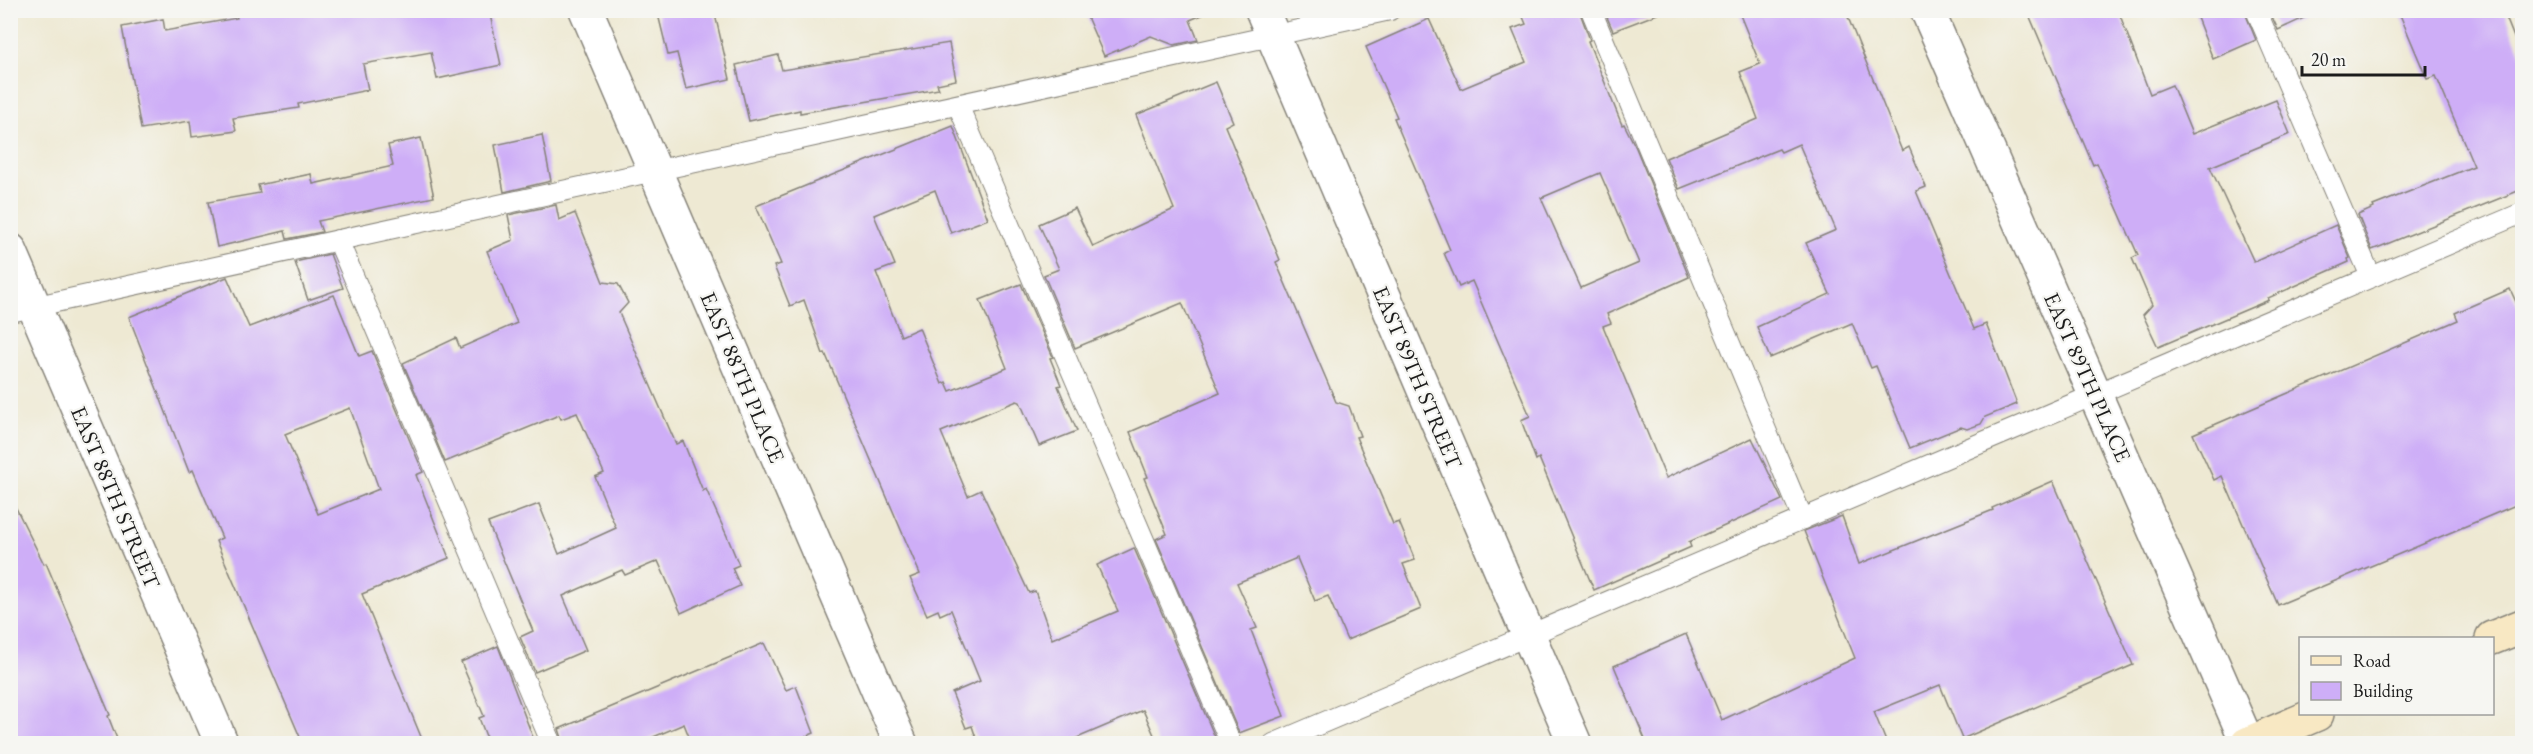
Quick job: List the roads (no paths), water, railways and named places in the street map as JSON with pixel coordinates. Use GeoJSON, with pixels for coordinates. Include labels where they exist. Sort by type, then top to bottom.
{"type":"FeatureCollection","features":[{"type":"Feature","properties":{"kind":"main road"},"geometry":{"type":"LineString","coordinates":[[2494,638],[2523,626]]}},
{"type":"Feature","properties":{"kind":"main road"},"geometry":{"type":"LineString","coordinates":[[2248,743],[2315,715]]}},
{"type":"Feature","properties":{"kind":"street","name":"EAST 88TH PLACE"},"geometry":{"type":"LineString","coordinates":[[586,10],[901,744]]}},
{"type":"Feature","properties":{"kind":"street","name":"EAST 89TH PLACE"},"geometry":{"type":"LineString","coordinates":[[1927,10],[2248,743]]}},
{"type":"Feature","properties":{"kind":"street","name":"EAST 89TH STREET"},"geometry":{"type":"LineString","coordinates":[[1267,23],[1575,744]]}},
{"type":"Feature","properties":{"kind":"street","name":"EAST 88TH STREET"},"geometry":{"type":"LineString","coordinates":[[10,250],[23,309],[222,744]]}},
{"type":"Feature","properties":{"kind":"lane"},"geometry":{"type":"LineString","coordinates":[[23,309],[958,105],[1267,23],[1390,10]]}},
{"type":"Feature","properties":{"kind":"lane"},"geometry":{"type":"LineString","coordinates":[[1590,10],[1803,519]]}},
{"type":"Feature","properties":{"kind":"lane"},"geometry":{"type":"LineString","coordinates":[[2256,10],[2371,277]]}},
{"type":"Feature","properties":{"kind":"lane"},"geometry":{"type":"LineString","coordinates":[[958,105],[1231,744]]}},
{"type":"Feature","properties":{"kind":"lane"},"geometry":{"type":"LineString","coordinates":[[1273,744],[2523,213]]}},
{"type":"Feature","properties":{"kind":"lane"},"geometry":{"type":"LineString","coordinates":[[338,240],[552,744]]}}]}
